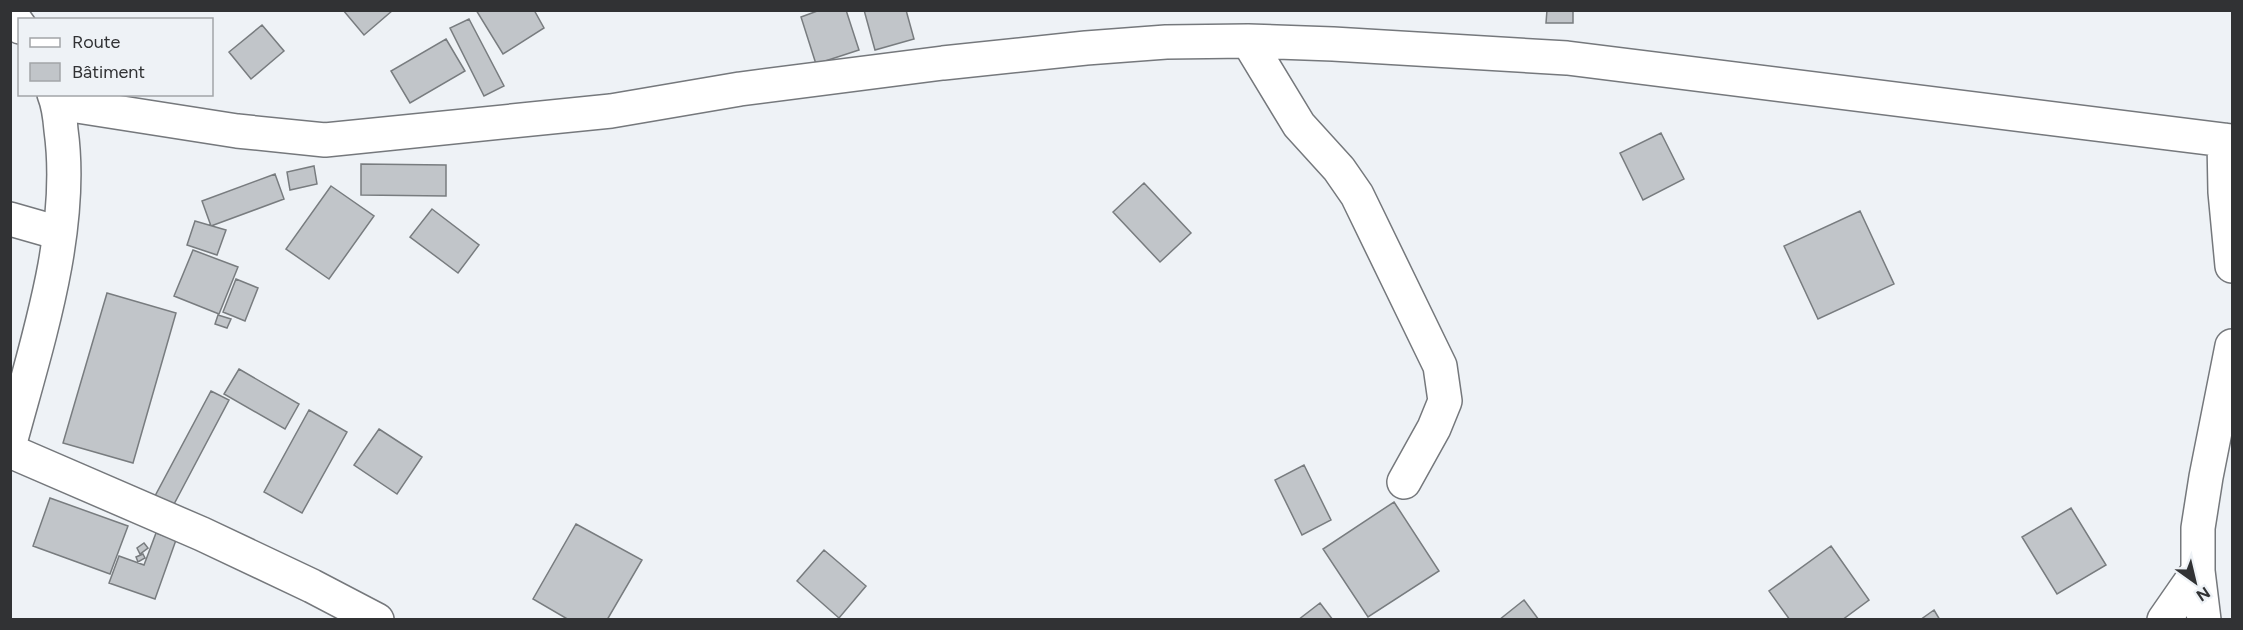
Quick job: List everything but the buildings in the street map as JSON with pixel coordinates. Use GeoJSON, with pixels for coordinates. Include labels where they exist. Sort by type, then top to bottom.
{"type":"FeatureCollection","features":[{"type":"Feature","properties":{"kind":"street"},"geometry":{"type":"LineString","coordinates":[[1248,41],[1299,125],[1339,168],[1357,195],[1440,366],[1445,401],[1434,428],[1404,482]]}},
{"type":"Feature","properties":{"kind":"street"},"geometry":{"type":"LineString","coordinates":[[10,443],[48,299],[59,233],[64,191],[64,148],[56,99],[237,131],[325,140],[611,111],[740,89],[1014,56],[1166,42],[1248,41],[1333,44],[1567,58],[2228,141],[2225,192],[2232,266]]}},
{"type":"Feature","properties":{"kind":"street"},"geometry":{"type":"LineString","coordinates":[[10,219],[59,233]]}},
{"type":"Feature","properties":{"kind":"street"},"geometry":{"type":"LineString","coordinates":[[2204,620],[2198,571],[2198,528],[2232,346]]}},
{"type":"Feature","properties":{"kind":"street"},"geometry":{"type":"LineString","coordinates":[[10,451],[202,534],[312,586],[377,620]]}},
{"type":"Feature","properties":{"kind":"street"},"geometry":{"type":"LineString","coordinates":[[2164,620],[2198,571]]}}]}
